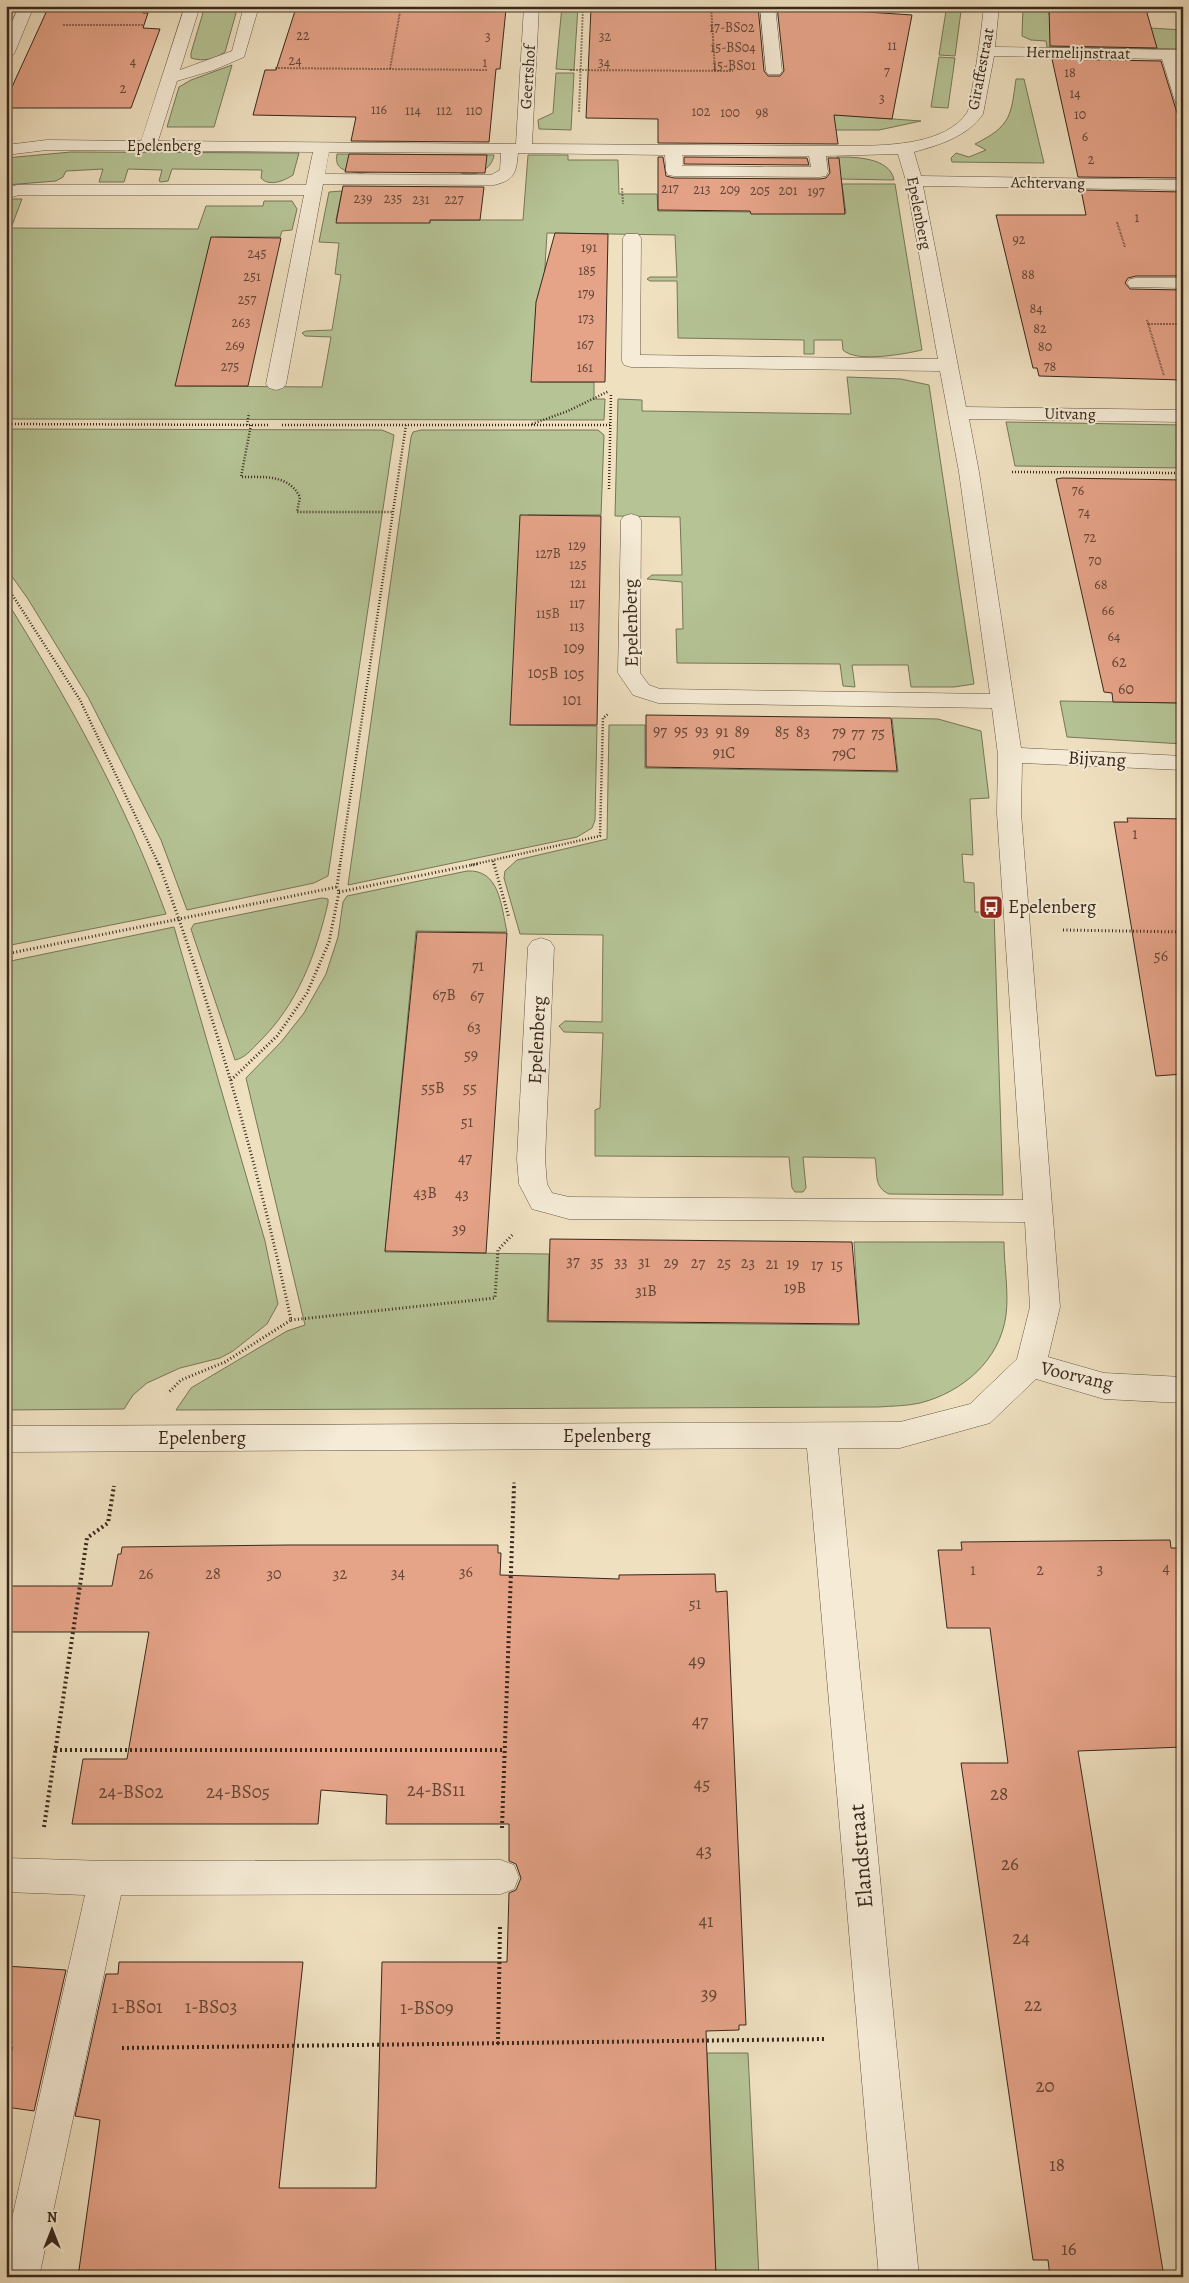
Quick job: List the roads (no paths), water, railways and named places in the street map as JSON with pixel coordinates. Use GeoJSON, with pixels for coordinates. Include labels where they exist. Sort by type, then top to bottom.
{"type":"FeatureCollection","features":[{"type":"Feature","properties":{"kind":"street"},"geometry":{"type":"LineString","coordinates":[[6,54],[26,6]]}},
{"type":"Feature","properties":{"kind":"street"},"geometry":{"type":"LineString","coordinates":[[148,146],[193,6]]}},
{"type":"Feature","properties":{"kind":"street"},"geometry":{"type":"LineString","coordinates":[[171,78],[239,54],[252,6]]}},
{"type":"Feature","properties":{"kind":"street","name":"Geertshof"},"geometry":{"type":"LineString","coordinates":[[517,148],[528,70],[532,6]]}},
{"type":"Feature","properties":{"kind":"street"},"geometry":{"type":"LineString","coordinates":[[767,6],[774,71]]}},
{"type":"Feature","properties":{"kind":"street","name":"Giraffestraat"},"geometry":{"type":"LineString","coordinates":[[905,149],[936,140],[958,129],[975,114],[987,51],[992,6]]}},
{"type":"Feature","properties":{"kind":"street","name":"Hermelijnstraat"},"geometry":{"type":"LineString","coordinates":[[987,51],[1175,55],[1183,101]]}},
{"type":"Feature","properties":{"kind":"street","name":"Epelenberg"},"geometry":{"type":"LineString","coordinates":[[6,150],[47,145],[673,149],[674,171],[820,172],[817,150],[905,149],[914,181],[969,472],[1010,755],[1009,813],[1045,1307],[1030,1365],[979,1414],[900,1436],[6,1439]]}},
{"type":"Feature","properties":{"kind":"street"},"geometry":{"type":"LineString","coordinates":[[276,384],[322,147]]}},
{"type":"Feature","properties":{"kind":"street"},"geometry":{"type":"LineString","coordinates":[[6,194],[17,190],[494,180],[508,172],[517,148]]}},
{"type":"Feature","properties":{"kind":"street","name":"Achtervang"},"geometry":{"type":"LineString","coordinates":[[914,181],[1183,185]]}},
{"type":"Feature","properties":{"kind":"street"},"geometry":{"type":"LineString","coordinates":[[632,238],[632,361],[948,365]]}},
{"type":"Feature","properties":{"kind":"street"},"geometry":{"type":"LineString","coordinates":[[1136,283],[1183,283]]}},
{"type":"Feature","properties":{"kind":"street","name":"Uitvang"},"geometry":{"type":"LineString","coordinates":[[957,413],[1183,416]]}},
{"type":"Feature","properties":{"kind":"street","name":"Epelenberg"},"geometry":{"type":"LineString","coordinates":[[631,520],[629,672],[641,690],[658,696],[1003,701]]}},
{"type":"Feature","properties":{"kind":"street","name":"Bijvang"},"geometry":{"type":"LineString","coordinates":[[1010,755],[1183,763]]}},
{"type":"Feature","properties":{"kind":"street","name":"Epelenberg"},"geometry":{"type":"LineString","coordinates":[[541,947],[532,1159],[533,1184],[542,1201],[569,1208],[1039,1211]]}},
{"type":"Feature","properties":{"kind":"street","name":"Voorvang"},"geometry":{"type":"LineString","coordinates":[[1030,1365],[1104,1386],[1183,1390]]}},
{"type":"Feature","properties":{"kind":"street","name":"Elandstraat"},"geometry":{"type":"LineString","coordinates":[[821,1436],[899,2277]]}},
{"type":"Feature","properties":{"kind":"street"},"geometry":{"type":"LineString","coordinates":[[21,1875],[107,1878],[501,1877]]}},
{"type":"Feature","properties":{"kind":"street"},"geometry":{"type":"LineString","coordinates":[[19,2277],[107,1878]]}},
{"type":"Feature","properties":{"kind":"place","name":"Epelenberg"},"geometry":{"type":"Point","coordinates":[991,907]}}]}
